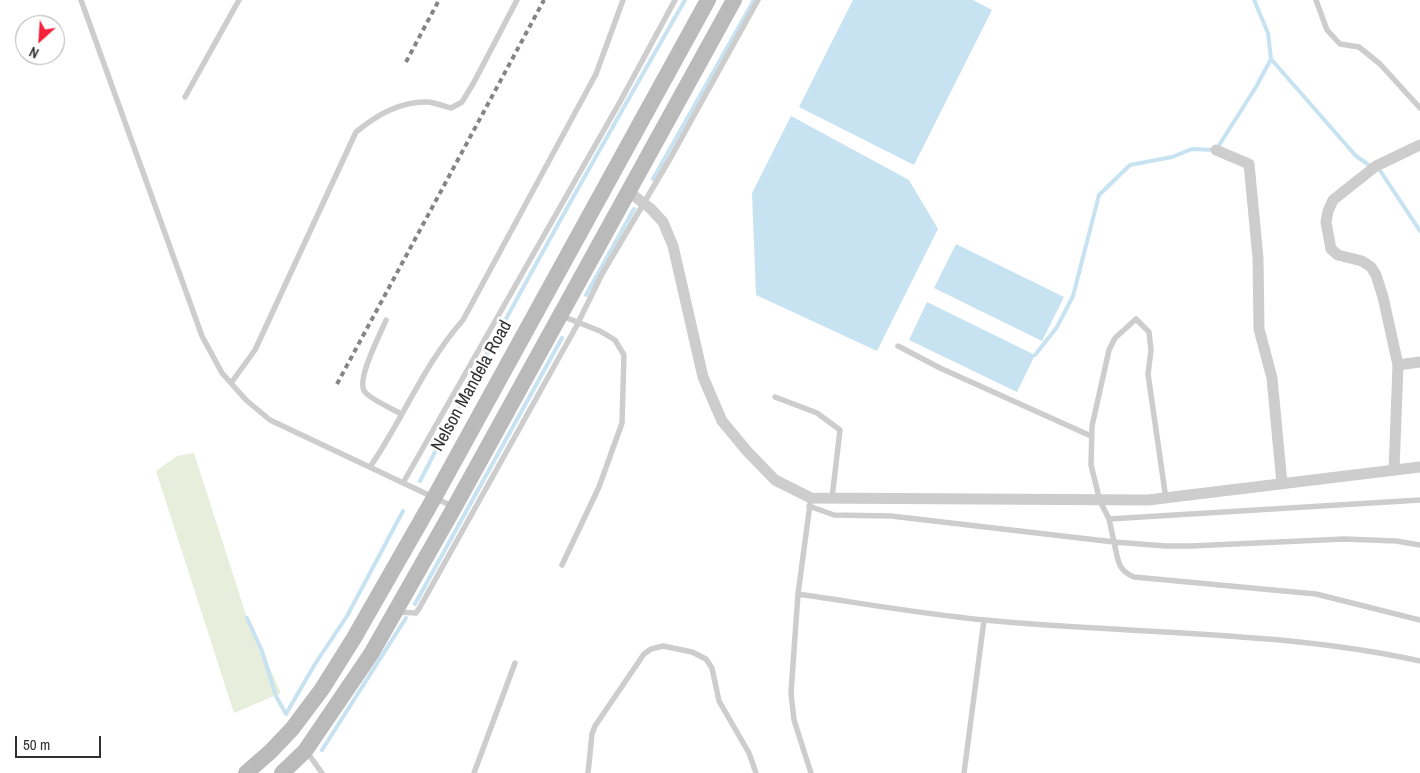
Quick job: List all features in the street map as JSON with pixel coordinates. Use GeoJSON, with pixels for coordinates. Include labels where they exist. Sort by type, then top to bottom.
{"type":"FeatureCollection","features":[{"type":"Feature","properties":{"kind":"main road","name":"Nelson Mandela Road"},"geometry":{"type":"LineString","coordinates":[[246,773],[292,729],[322,689],[354,638],[434,498],[708,0]]}},
{"type":"Feature","properties":{"kind":"main road"},"geometry":{"type":"LineString","coordinates":[[282,773],[305,750],[371,654],[454,508],[734,0]]}},
{"type":"Feature","properties":{"kind":"street"},"geometry":{"type":"LineString","coordinates":[[1394,470],[1398,365],[1383,297],[1376,275],[1371,267],[1362,261],[1338,255],[1331,249],[1326,222],[1328,211],[1334,200],[1376,166],[1420,145]]}},
{"type":"Feature","properties":{"kind":"street"},"geometry":{"type":"LineString","coordinates":[[1216,150],[1249,164],[1258,258],[1259,328],[1272,378],[1282,484]]}},
{"type":"Feature","properties":{"kind":"street"},"geometry":{"type":"LineString","coordinates":[[628,191],[663,222],[673,246],[703,377],[722,421],[775,480],[810,502],[832,498],[1100,501],[1166,498],[1420,467]]}},
{"type":"Feature","properties":{"kind":"street"},"geometry":{"type":"LineString","coordinates":[[1398,365],[1420,362]]}},
{"type":"Feature","properties":{"kind":"lane"},"geometry":{"type":"LineString","coordinates":[[81,0],[202,336],[222,373],[246,400],[270,420],[454,508]]}},
{"type":"Feature","properties":{"kind":"lane"},"geometry":{"type":"LineString","coordinates":[[185,97],[239,0]]}},
{"type":"Feature","properties":{"kind":"lane"},"geometry":{"type":"LineString","coordinates":[[231,383],[255,350],[356,132],[373,118],[399,106],[429,102],[451,108],[462,102],[517,0]]}},
{"type":"Feature","properties":{"kind":"lane"},"geometry":{"type":"LineString","coordinates":[[370,467],[386,444],[439,350],[462,320],[596,74],[623,0]]}},
{"type":"Feature","properties":{"kind":"lane"},"geometry":{"type":"LineString","coordinates":[[403,483],[621,100],[674,0]]}},
{"type":"Feature","properties":{"kind":"lane"},"geometry":{"type":"LineString","coordinates":[[395,611],[416,613],[578,322],[602,274],[758,0]]}},
{"type":"Feature","properties":{"kind":"lane"},"geometry":{"type":"LineString","coordinates":[[1316,0],[1327,30],[1340,44],[1359,47],[1380,64],[1420,108]]}},
{"type":"Feature","properties":{"kind":"lane"},"geometry":{"type":"LineString","coordinates":[[560,316],[600,331],[615,340],[624,355],[622,423],[599,487],[562,565]]}},
{"type":"Feature","properties":{"kind":"lane"},"geometry":{"type":"LineString","coordinates":[[1166,498],[1148,374],[1151,350],[1149,332],[1136,319],[1115,338],[1109,350],[1098,392],[1091,436],[1091,465],[1100,501],[1109,519],[1120,566],[1124,572],[1134,577],[1316,594],[1420,620]]}},
{"type":"Feature","properties":{"kind":"lane"},"geometry":{"type":"LineString","coordinates":[[386,320],[363,374],[362,387],[365,393],[402,414]]}},
{"type":"Feature","properties":{"kind":"lane"},"geometry":{"type":"LineString","coordinates":[[898,346],[940,368],[1091,436]]}},
{"type":"Feature","properties":{"kind":"lane"},"geometry":{"type":"LineString","coordinates":[[775,397],[817,413],[840,430],[832,498]]}},
{"type":"Feature","properties":{"kind":"lane"},"geometry":{"type":"LineString","coordinates":[[1109,519],[1420,500]]}},
{"type":"Feature","properties":{"kind":"lane"},"geometry":{"type":"LineString","coordinates":[[811,773],[794,720],[791,693],[798,594],[810,502],[834,515],[891,516],[1114,542],[1183,546],[1344,539],[1396,541],[1420,545]]}},
{"type":"Feature","properties":{"kind":"lane"},"geometry":{"type":"LineString","coordinates":[[798,594],[984,620],[1188,633],[1303,643],[1362,650],[1420,661]]}},
{"type":"Feature","properties":{"kind":"lane"},"geometry":{"type":"LineString","coordinates":[[964,773],[984,620]]}},
{"type":"Feature","properties":{"kind":"lane"},"geometry":{"type":"LineString","coordinates":[[588,773],[592,734],[599,717],[644,654],[663,646],[692,652],[706,658],[712,668],[719,701],[749,753],[756,773]]}},
{"type":"Feature","properties":{"kind":"lane"},"geometry":{"type":"LineString","coordinates":[[474,773],[515,663]]}},
{"type":"Feature","properties":{"kind":"lane"},"geometry":{"type":"LineString","coordinates":[[305,750],[322,773]]}},
{"type":"Feature","properties":{"kind":"green space"},"geometry":{"type":"Polygon","coordinates":[[[194,453],[247,618],[281,693],[234,713],[156,471],[177,456],[194,453]]]}},
{"type":"Feature","properties":{"kind":"water"},"geometry":{"type":"Polygon","coordinates":[[[853,0],[973,0],[992,10],[914,165],[799,107],[853,0]]]}},
{"type":"Feature","properties":{"kind":"water"},"geometry":{"type":"Polygon","coordinates":[[[791,116],[909,180],[938,229],[877,351],[756,295],[752,193],[791,116]]]}},
{"type":"Feature","properties":{"kind":"water"},"geometry":{"type":"Polygon","coordinates":[[[956,244],[1064,297],[1042,341],[934,288],[956,244]]]}},
{"type":"Feature","properties":{"kind":"water"},"geometry":{"type":"Polygon","coordinates":[[[927,302],[1035,355],[1017,392],[909,340],[927,302]]]}},
{"type":"Feature","properties":{"kind":"waterway"},"geometry":{"type":"LineString","coordinates":[[420,481],[550,239],[685,0]]}},
{"type":"Feature","properties":{"kind":"waterway"},"geometry":{"type":"LineString","coordinates":[[653,179],[754,0]]}},
{"type":"Feature","properties":{"kind":"waterway"},"geometry":{"type":"LineString","coordinates":[[1254,0],[1268,33],[1271,59],[1356,156],[1373,168],[1379,169],[1420,231]]}},
{"type":"Feature","properties":{"kind":"waterway"},"geometry":{"type":"LineString","coordinates":[[1035,355],[1057,327],[1073,296],[1099,195],[1130,165],[1172,157],[1192,149],[1216,150],[1256,87],[1271,59]]}},
{"type":"Feature","properties":{"kind":"waterway"},"geometry":{"type":"LineString","coordinates":[[586,295],[634,209]]}},
{"type":"Feature","properties":{"kind":"waterway"},"geometry":{"type":"LineString","coordinates":[[415,604],[562,338]]}},
{"type":"Feature","properties":{"kind":"waterway"},"geometry":{"type":"LineString","coordinates":[[286,714],[315,664],[347,616],[403,511]]}},
{"type":"Feature","properties":{"kind":"waterway"},"geometry":{"type":"LineString","coordinates":[[247,618],[262,651],[276,696],[286,714]]}},
{"type":"Feature","properties":{"kind":"waterway"},"geometry":{"type":"LineString","coordinates":[[322,750],[406,618]]}},
{"type":"Feature","properties":{"kind":"railway"},"geometry":{"type":"LineString","coordinates":[[406,62],[439,0]]}},
{"type":"Feature","properties":{"kind":"railway"},"geometry":{"type":"LineString","coordinates":[[337,384],[544,0]]}}]}
